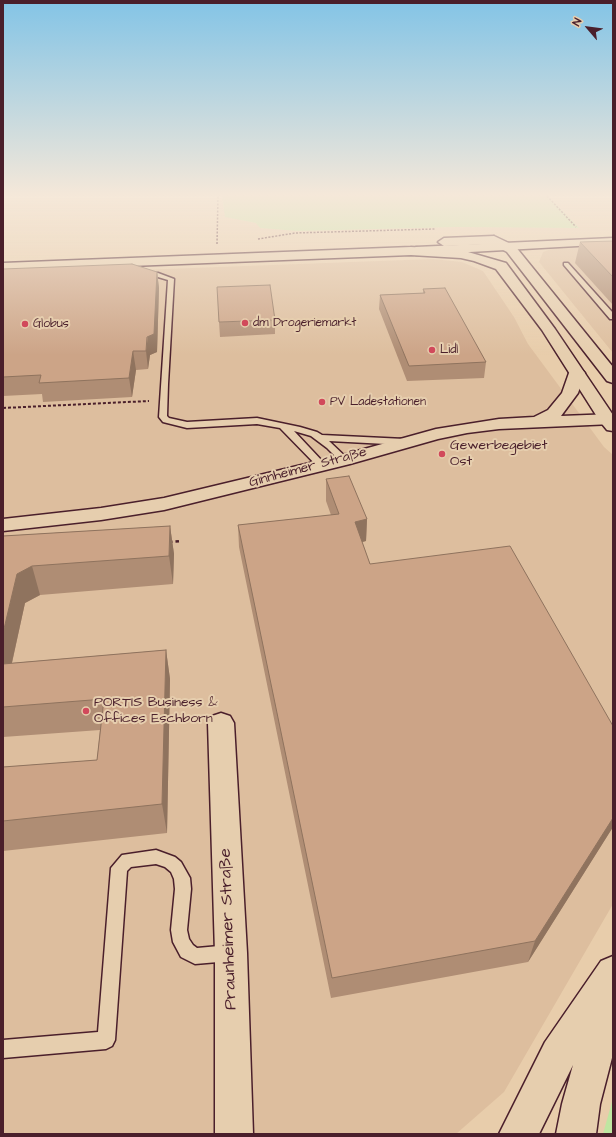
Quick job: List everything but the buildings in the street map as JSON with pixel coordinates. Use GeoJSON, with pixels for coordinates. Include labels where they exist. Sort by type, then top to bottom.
{"type":"FeatureCollection","features":[{"type":"Feature","properties":{"kind":"main road"},"geometry":{"type":"LineString","coordinates":[[3,259],[331,249]]}},
{"type":"Feature","properties":{"kind":"main road"},"geometry":{"type":"LineString","coordinates":[[504,249],[522,263],[613,378]]}},
{"type":"Feature","properties":{"kind":"main road"},"geometry":{"type":"LineString","coordinates":[[3,267],[411,251],[461,254],[500,266],[548,329],[611,422]]}},
{"type":"Feature","properties":{"kind":"main road"},"geometry":{"type":"LineString","coordinates":[[519,1134],[558,1056],[613,973]]}},
{"type":"Feature","properties":{"kind":"main road"},"geometry":{"type":"LineString","coordinates":[[576,1134],[581,1104],[598,1041],[613,1000]]}},
{"type":"Feature","properties":{"kind":"street"},"geometry":{"type":"LineString","coordinates":[[411,251],[435,249]]}},
{"type":"Feature","properties":{"kind":"street"},"geometry":{"type":"LineString","coordinates":[[496,249],[494,253],[500,266]]}},
{"type":"Feature","properties":{"kind":"street"},"geometry":{"type":"LineString","coordinates":[[522,263],[532,252],[540,249]]}},
{"type":"Feature","properties":{"kind":"street"},"geometry":{"type":"LineString","coordinates":[[538,422],[554,414],[560,407],[570,393],[577,373]]}},
{"type":"Feature","properties":{"kind":"street","name":"Ginnheimer Straße"},"geometry":{"type":"LineString","coordinates":[[3,524],[101,514],[151,507],[322,466],[405,442],[467,428],[538,422],[611,422]]}},
{"type":"Feature","properties":{"kind":"street","name":"Praunheimer Straße"},"geometry":{"type":"LineString","coordinates":[[221,724],[231,953],[234,1134]]}},
{"type":"Feature","properties":{"kind":"lane"},"geometry":{"type":"LineString","coordinates":[[566,264],[612,316]]}},
{"type":"Feature","properties":{"kind":"lane"},"geometry":{"type":"LineString","coordinates":[[134,276],[158,276],[171,279],[163,417],[171,423],[187,425],[257,421],[281,425],[308,432],[319,438],[344,460]]}},
{"type":"Feature","properties":{"kind":"lane"},"geometry":{"type":"LineString","coordinates":[[281,425],[296,438],[322,466]]}},
{"type":"Feature","properties":{"kind":"lane"},"geometry":{"type":"LineString","coordinates":[[319,438],[405,442]]}},
{"type":"Feature","properties":{"kind":"lane"},"geometry":{"type":"LineString","coordinates":[[3,1049],[106,1040],[119,868],[127,860],[156,857],[170,862],[176,867],[182,878],[183,889],[179,930],[182,942],[187,951],[194,956],[231,953]]}},
{"type":"Feature","properties":{"kind":"path"},"geometry":{"type":"LineString","coordinates":[[165,542],[181,541]]}},
{"type":"Feature","properties":{"kind":"shaded area"},"geometry":{"type":"Polygon","coordinates":[[[550,249],[613,249],[613,353],[539,262],[543,252],[550,249]]]}},
{"type":"Feature","properties":{"kind":"shaded area","name":"Gewerbegebiet Ost"},"geometry":{"type":"Polygon","coordinates":[[[433,259],[462,262],[483,271],[514,317],[528,344],[604,447],[613,455],[613,904],[504,1092],[456,1134],[3,1134],[3,275],[433,259]]]}},
{"type":"Feature","properties":{"kind":"green space"},"geometry":{"type":"Polygon","coordinates":[[[613,1098],[613,1134],[603,1134],[613,1098]]]}},
{"type":"Feature","properties":{"kind":"place","name":"dm Drogeriemarkt"},"geometry":{"type":"Point","coordinates":[245,323]}},
{"type":"Feature","properties":{"kind":"place","name":"Globus"},"geometry":{"type":"Point","coordinates":[25,324]}},
{"type":"Feature","properties":{"kind":"place","name":"Lidl"},"geometry":{"type":"Point","coordinates":[432,350]}},
{"type":"Feature","properties":{"kind":"place","name":"PV Ladestationen"},"geometry":{"type":"Point","coordinates":[322,402]}},
{"type":"Feature","properties":{"kind":"place","name":"Gewerbegebiet Ost"},"geometry":{"type":"Point","coordinates":[442,454]}},
{"type":"Feature","properties":{"kind":"place","name":"PORTIS Business & Offices Eschborn"},"geometry":{"type":"Point","coordinates":[86,711]}}]}
